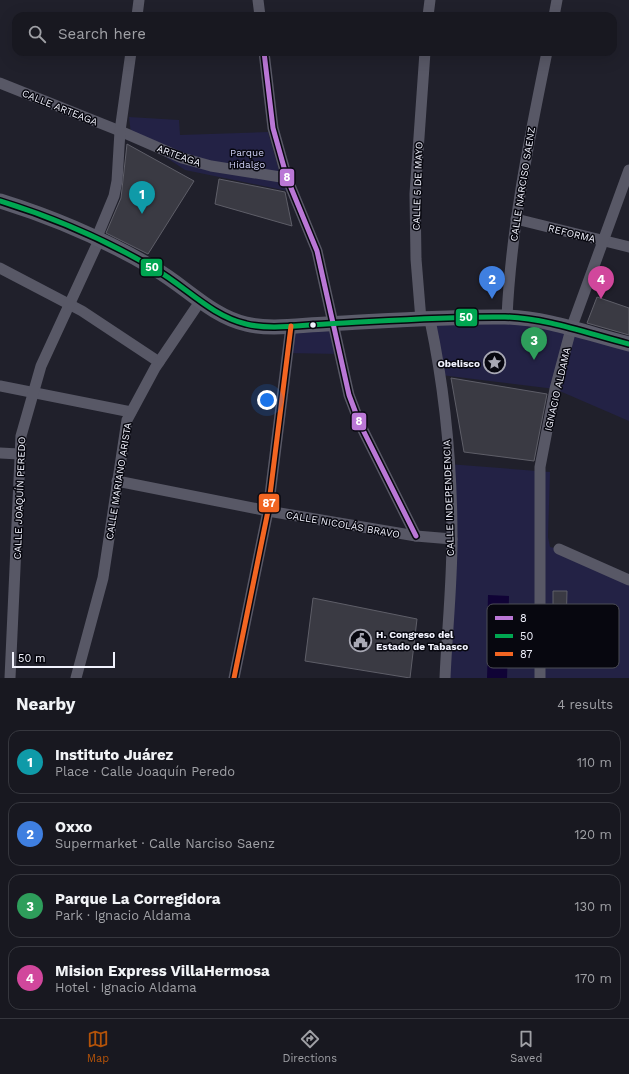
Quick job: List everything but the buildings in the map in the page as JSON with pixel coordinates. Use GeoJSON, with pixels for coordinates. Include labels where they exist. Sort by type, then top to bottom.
{"type":"FeatureCollection","features":[{"type":"Feature","properties":{"kind":"main road"},"geometry":{"type":"LineString","coordinates":[[0,201],[41,214],[98,238],[157,270],[227,318],[245,324],[254,326],[291,326],[507,317],[571,329],[629,344]]}},
{"type":"Feature","properties":{"kind":"street"},"geometry":{"type":"LineString","coordinates":[[138,12],[139,0]]}},
{"type":"Feature","properties":{"kind":"street"},"geometry":{"type":"LineString","coordinates":[[258,0],[260,12]]}},
{"type":"Feature","properties":{"kind":"street"},"geometry":{"type":"LineString","coordinates":[[428,12],[430,0]]}},
{"type":"Feature","properties":{"kind":"street"},"geometry":{"type":"LineString","coordinates":[[555,12],[557,0]]}},
{"type":"Feature","properties":{"kind":"street","name":"CALLE JOAQUÍN PEREDO"},"geometry":{"type":"LineString","coordinates":[[10,678],[21,436],[32,392],[43,361],[98,238],[115,192],[120,131],[130,56]]}},
{"type":"Feature","properties":{"kind":"street"},"geometry":{"type":"LineString","coordinates":[[264,56],[271,118],[287,178],[317,251],[354,410],[416,536]]}},
{"type":"Feature","properties":{"kind":"street","name":"CALLE 5 DE MAYO"},"geometry":{"type":"LineString","coordinates":[[425,56],[415,194],[416,252],[425,320]]}},
{"type":"Feature","properties":{"kind":"street","name":"CALLE NARCISO SAENZ"},"geometry":{"type":"LineString","coordinates":[[507,317],[510,268],[516,219],[525,160],[546,56]]}},
{"type":"Feature","properties":{"kind":"street","name":"CALLE ARTEAGA"},"geometry":{"type":"LineString","coordinates":[[0,83],[120,131]]}},
{"type":"Feature","properties":{"kind":"street","name":"ARTEAGA"},"geometry":{"type":"LineString","coordinates":[[120,131],[196,163],[287,178]]}},
{"type":"Feature","properties":{"kind":"street","name":"IGNACIO ALDAMA"},"geometry":{"type":"LineString","coordinates":[[541,604],[540,466],[555,389],[571,329],[629,170]]}},
{"type":"Feature","properties":{"kind":"street","name":"REFORMA"},"geometry":{"type":"LineString","coordinates":[[516,219],[629,247]]}},
{"type":"Feature","properties":{"kind":"street"},"geometry":{"type":"LineString","coordinates":[[0,268],[69,304],[159,362]]}},
{"type":"Feature","properties":{"kind":"street","name":"CALLE MARIANO ARISTA"},"geometry":{"type":"LineString","coordinates":[[76,678],[103,578],[127,423],[131,412],[159,362],[201,300]]}},
{"type":"Feature","properties":{"kind":"street","name":"CALLE INDEPENDENCIA"},"geometry":{"type":"LineString","coordinates":[[425,320],[441,375],[448,451],[452,539],[445,678]]}},
{"type":"Feature","properties":{"kind":"street"},"geometry":{"type":"LineString","coordinates":[[234,678],[268,511],[291,326]]}},
{"type":"Feature","properties":{"kind":"street"},"geometry":{"type":"LineString","coordinates":[[0,386],[131,412]]}},
{"type":"Feature","properties":{"kind":"street"},"geometry":{"type":"LineString","coordinates":[[0,453],[19,454]]}},
{"type":"Feature","properties":{"kind":"street","name":"CALLE NICOLÁS BRAVO"},"geometry":{"type":"LineString","coordinates":[[118,481],[268,511],[416,536],[452,539]]}},
{"type":"Feature","properties":{"kind":"street"},"geometry":{"type":"LineString","coordinates":[[559,549],[629,580]]}},
{"type":"Feature","properties":{"kind":"street","name":"IGNACIO ALDAMA"},"geometry":{"type":"LineString","coordinates":[[540,668],[540,678]]}},
{"type":"Feature","properties":{"kind":"green space","name":"Parque Hidalgo"},"geometry":{"type":"Polygon","coordinates":[[[129,117],[179,120],[180,135],[268,132],[280,174],[288,191],[185,170],[131,134],[129,117]]]}},
{"type":"Feature","properties":{"kind":"green space"},"geometry":{"type":"Polygon","coordinates":[[[507,317],[629,344],[629,421],[555,389],[441,375],[430,320],[507,317]]]}},
{"type":"Feature","properties":{"kind":"green space"},"geometry":{"type":"Polygon","coordinates":[[[334,324],[340,354],[287,353],[291,326],[334,324]]]}},
{"type":"Feature","properties":{"kind":"green space"},"geometry":{"type":"Polygon","coordinates":[[[448,464],[550,472],[548,537],[550,547],[559,549],[629,580],[629,678],[445,678],[448,464]]]}},
{"type":"Feature","properties":{"kind":"shaded area"},"geometry":{"type":"Polygon","coordinates":[[[488,595],[509,596],[509,604],[488,604],[488,595]]]}},
{"type":"Feature","properties":{"kind":"shaded area"},"geometry":{"type":"Polygon","coordinates":[[[487,668],[507,668],[507,678],[487,678],[487,668]]]}},
{"type":"Feature","properties":{"kind":"transit line","name":"8"},"geometry":{"type":"LineString","coordinates":[[264,56],[273,128],[287,178],[317,251],[349,395],[360,424],[416,536]]}},
{"type":"Feature","properties":{"kind":"transit line","name":"50"},"geometry":{"type":"LineString","coordinates":[[0,201],[60,222],[99,239],[155,269],[210,308],[233,320],[246,324],[265,327],[285,327],[438,318],[505,317],[552,323],[629,344]]}},
{"type":"Feature","properties":{"kind":"transit line","name":"87"},"geometry":{"type":"LineString","coordinates":[[234,678],[268,511],[291,326]]}},
{"type":"Feature","properties":{"kind":"place","name":"Instituto Juárez"},"geometry":{"type":"Point","coordinates":[142,214]}},
{"type":"Feature","properties":{"kind":"place","name":"Oxxo"},"geometry":{"type":"Point","coordinates":[492,299]}},
{"type":"Feature","properties":{"kind":"place","name":"Mision Express VillaHermosa"},"geometry":{"type":"Point","coordinates":[601,299]}},
{"type":"Feature","properties":{"kind":"place","name":"Parque La Corregidora"},"geometry":{"type":"Point","coordinates":[534,360]}},
{"type":"Feature","properties":{"kind":"place","name":"Obelisco"},"geometry":{"type":"Point","coordinates":[495,363]}},
{"type":"Feature","properties":{"kind":"place","name":"H. Congreso del Estado de Tabasco"},"geometry":{"type":"Point","coordinates":[361,640]}}]}
